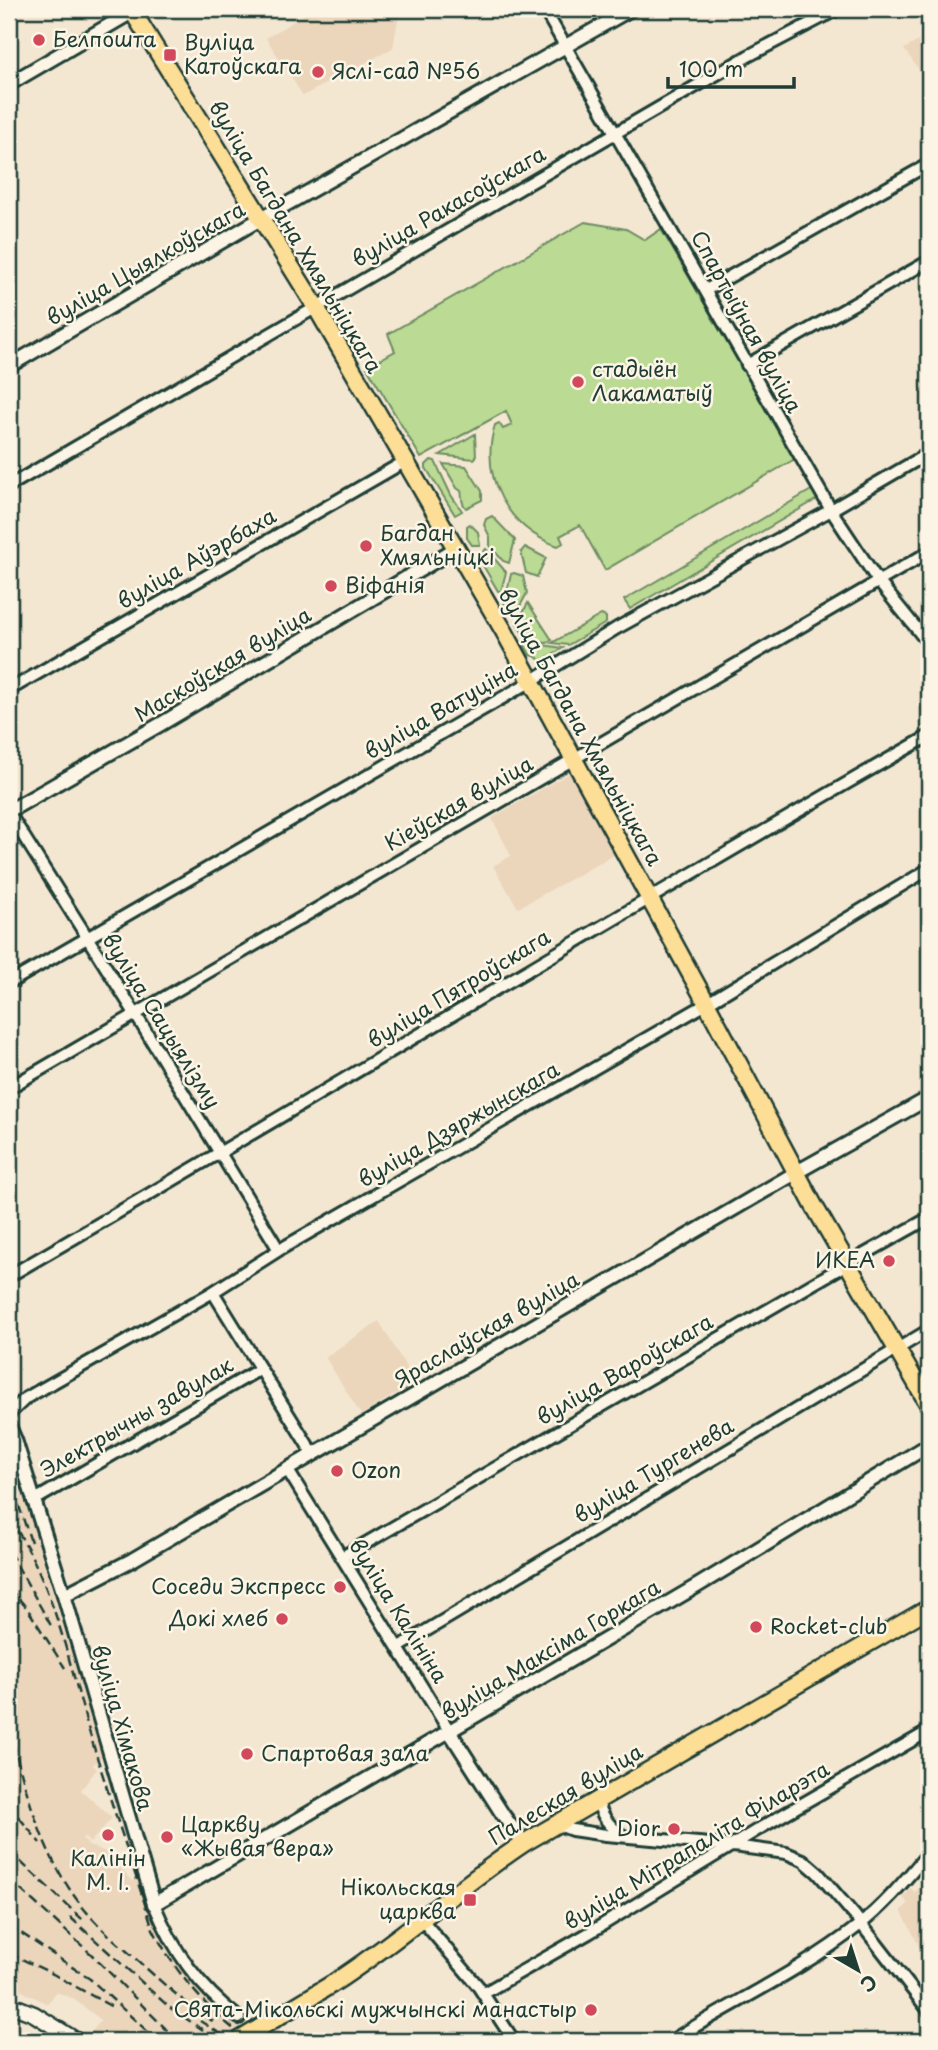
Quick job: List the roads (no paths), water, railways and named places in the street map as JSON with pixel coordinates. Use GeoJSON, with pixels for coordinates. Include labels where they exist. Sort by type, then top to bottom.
{"type":"FeatureCollection","features":[{"type":"Feature","properties":{"kind":"main road","name":"вуліца Багдана Хмяльніцкага"},"geometry":{"type":"LineString","coordinates":[[134,10],[316,307],[531,680],[796,1173],[929,1405]]}},
{"type":"Feature","properties":{"kind":"main road","name":"Палеская вуліца"},"geometry":{"type":"LineString","coordinates":[[238,2041],[359,1966],[488,1867],[524,1843],[556,1824],[599,1807],[929,1608]]}},
{"type":"Feature","properties":{"kind":"main road"},"geometry":{"type":"LineString","coordinates":[[9,2004],[34,2014],[77,2041]]}},
{"type":"Feature","properties":{"kind":"street","name":"Спартыўная вуліца"},"geometry":{"type":"LineString","coordinates":[[544,9],[831,510],[878,582],[929,644]]}},
{"type":"Feature","properties":{"kind":"street","name":"вуліца Цыялкоўскага"},"geometry":{"type":"LineString","coordinates":[[9,366],[260,219],[631,9]]}},
{"type":"Feature","properties":{"kind":"street","name":"вуліца Ракасоўскага"},"geometry":{"type":"LineString","coordinates":[[9,486],[748,55],[838,9]]}},
{"type":"Feature","properties":{"kind":"street"},"geometry":{"type":"LineString","coordinates":[[9,84],[134,10]]}},
{"type":"Feature","properties":{"kind":"street"},"geometry":{"type":"LineString","coordinates":[[706,290],[929,164]]}},
{"type":"Feature","properties":{"kind":"street"},"geometry":{"type":"LineString","coordinates":[[747,365],[929,261]]}},
{"type":"Feature","properties":{"kind":"street","name":"вуліца Ватуціна"},"geometry":{"type":"LineString","coordinates":[[9,983],[617,628],[929,453]]}},
{"type":"Feature","properties":{"kind":"street","name":"вуліца Аўэрбаха"},"geometry":{"type":"LineString","coordinates":[[9,690],[404,462]]}},
{"type":"Feature","properties":{"kind":"street","name":"Маскоўская вуліца"},"geometry":{"type":"LineString","coordinates":[[9,812],[455,549]]}},
{"type":"Feature","properties":{"kind":"street","name":"Кіеўская вуліца"},"geometry":{"type":"LineString","coordinates":[[9,1088],[929,552]]}},
{"type":"Feature","properties":{"kind":"street","name":"вуліца Пятроўскага"},"geometry":{"type":"LineString","coordinates":[[9,1276],[929,736]]}},
{"type":"Feature","properties":{"kind":"street","name":"вуліца Сацыялізму"},"geometry":{"type":"LineString","coordinates":[[9,812],[136,1014],[279,1250]]}},
{"type":"Feature","properties":{"kind":"street","name":"вуліца Дзяржынскага"},"geometry":{"type":"LineString","coordinates":[[9,1414],[26,1398],[707,1004],[929,869]]}},
{"type":"Feature","properties":{"kind":"street","name":"Яраслаўская вуліца"},"geometry":{"type":"LineString","coordinates":[[64,1595],[132,1560],[929,1098]]}},
{"type":"Feature","properties":{"kind":"street","name":"вуліца Вароўскага"},"geometry":{"type":"LineString","coordinates":[[342,1557],[929,1218]]}},
{"type":"Feature","properties":{"kind":"street"},"geometry":{"type":"LineString","coordinates":[[213,1292],[313,1454]]}},
{"type":"Feature","properties":{"kind":"street","name":"вуліца Тургенева"},"geometry":{"type":"LineString","coordinates":[[399,1647],[929,1330]]}},
{"type":"Feature","properties":{"kind":"street","name":"Электрычны завулак"},"geometry":{"type":"LineString","coordinates":[[33,1501],[260,1369]]}},
{"type":"Feature","properties":{"kind":"street","name":"вуліца Хімакова"},"geometry":{"type":"LineString","coordinates":[[9,1426],[64,1595],[154,1904],[168,1938],[189,1968],[216,2000],[239,2018]]}},
{"type":"Feature","properties":{"kind":"street","name":"вуліца Максіма Горкага"},"geometry":{"type":"LineString","coordinates":[[154,1904],[685,1594],[929,1445]]}},
{"type":"Feature","properties":{"kind":"street","name":"вуліца Калініна"},"geometry":{"type":"LineString","coordinates":[[287,1469],[450,1732],[524,1843]]}},
{"type":"Feature","properties":{"kind":"street","name":"вуліца Мітрапаліта Філарэта"},"geometry":{"type":"LineString","coordinates":[[484,1993],[929,1731]]}},
{"type":"Feature","properties":{"kind":"street"},"geometry":{"type":"LineString","coordinates":[[599,1807],[610,1827],[623,1836]]}},
{"type":"Feature","properties":{"kind":"street","name":"Палеская вуліца"},"geometry":{"type":"LineString","coordinates":[[585,1831],[596,1825],[599,1807]]}},
{"type":"Feature","properties":{"kind":"street"},"geometry":{"type":"LineString","coordinates":[[556,1824],[572,1830],[786,1853],[803,1860],[818,1873],[861,1924],[929,2011]]}},
{"type":"Feature","properties":{"kind":"street"},"geometry":{"type":"LineString","coordinates":[[671,2041],[817,1956],[861,1924],[886,1901],[929,1852]]}},
{"type":"Feature","properties":{"kind":"street"},"geometry":{"type":"LineString","coordinates":[[422,1920],[484,1993],[513,2041]]}},
{"type":"Feature","properties":{"kind":"railway"},"geometry":{"type":"LineString","coordinates":[[9,1476],[31,1542]]}},
{"type":"Feature","properties":{"kind":"railway"},"geometry":{"type":"LineString","coordinates":[[9,1518],[37,1568],[58,1621],[97,1756],[153,1929],[194,1991],[220,2018],[250,2041]]}},
{"type":"Feature","properties":{"kind":"railway"},"geometry":{"type":"LineString","coordinates":[[9,1551],[53,1629]]}},
{"type":"Feature","properties":{"kind":"railway"},"geometry":{"type":"LineString","coordinates":[[9,1588],[27,1608],[65,1668]]}},
{"type":"Feature","properties":{"kind":"railway"},"geometry":{"type":"LineString","coordinates":[[9,1727],[36,1820],[67,1885],[87,1913],[108,1935],[175,1993],[214,2022]]}},
{"type":"Feature","properties":{"kind":"railway"},"geometry":{"type":"LineString","coordinates":[[9,1805],[40,1843]]}},
{"type":"Feature","properties":{"kind":"railway"},"geometry":{"type":"LineString","coordinates":[[9,1851],[83,1920]]}},
{"type":"Feature","properties":{"kind":"railway"},"geometry":{"type":"LineString","coordinates":[[9,1879],[90,1953],[178,2041]]}},
{"type":"Feature","properties":{"kind":"railway"},"geometry":{"type":"LineString","coordinates":[[70,1917],[169,2007],[206,2032]]}},
{"type":"Feature","properties":{"kind":"railway"},"geometry":{"type":"LineString","coordinates":[[9,1925],[90,1979],[158,2041]]}},
{"type":"Feature","properties":{"kind":"railway"},"geometry":{"type":"LineString","coordinates":[[9,1953],[114,2008]]}},
{"type":"Feature","properties":{"kind":"railway"},"geometry":{"type":"LineString","coordinates":[[200,2021],[232,2041]]}},
{"type":"Feature","properties":{"kind":"place","name":"Белпошта"},"geometry":{"type":"Point","coordinates":[39,40]}},
{"type":"Feature","properties":{"kind":"place","name":"Вуліца Катоўскага"},"geometry":{"type":"Point","coordinates":[170,55]}},
{"type":"Feature","properties":{"kind":"place","name":"Яслі-сад №56"},"geometry":{"type":"Point","coordinates":[318,72]}},
{"type":"Feature","properties":{"kind":"place","name":"стадыён Лакаматыў"},"geometry":{"type":"Point","coordinates":[578,382]}},
{"type":"Feature","properties":{"kind":"place","name":"Багдан Хмяльніцкі"},"geometry":{"type":"Point","coordinates":[366,546]}},
{"type":"Feature","properties":{"kind":"place","name":"Віфанія"},"geometry":{"type":"Point","coordinates":[331,586]}},
{"type":"Feature","properties":{"kind":"place","name":"ИКЕА"},"geometry":{"type":"Point","coordinates":[889,1261]}},
{"type":"Feature","properties":{"kind":"place","name":"Ozon"},"geometry":{"type":"Point","coordinates":[337,1471]}},
{"type":"Feature","properties":{"kind":"place","name":"Соседи Экспресс"},"geometry":{"type":"Point","coordinates":[340,1587]}},
{"type":"Feature","properties":{"kind":"place","name":"Докі хлеб"},"geometry":{"type":"Point","coordinates":[282,1619]}},
{"type":"Feature","properties":{"kind":"place","name":"Rocket-club"},"geometry":{"type":"Point","coordinates":[756,1627]}},
{"type":"Feature","properties":{"kind":"place","name":"Спартовая зала"},"geometry":{"type":"Point","coordinates":[247,1754]}},
{"type":"Feature","properties":{"kind":"place","name":"Dior"},"geometry":{"type":"Point","coordinates":[674,1829]}},
{"type":"Feature","properties":{"kind":"place","name":"Калінін М. І."},"geometry":{"type":"Point","coordinates":[108,1835]}},
{"type":"Feature","properties":{"kind":"place","name":"Царкву «Жывая вера»"},"geometry":{"type":"Point","coordinates":[167,1837]}},
{"type":"Feature","properties":{"kind":"place","name":"Нікольская царква"},"geometry":{"type":"Point","coordinates":[470,1900]}},
{"type":"Feature","properties":{"kind":"place","name":"Свята-Мікольскі мужчынскі манастыр"},"geometry":{"type":"Point","coordinates":[591,2010]}}]}
